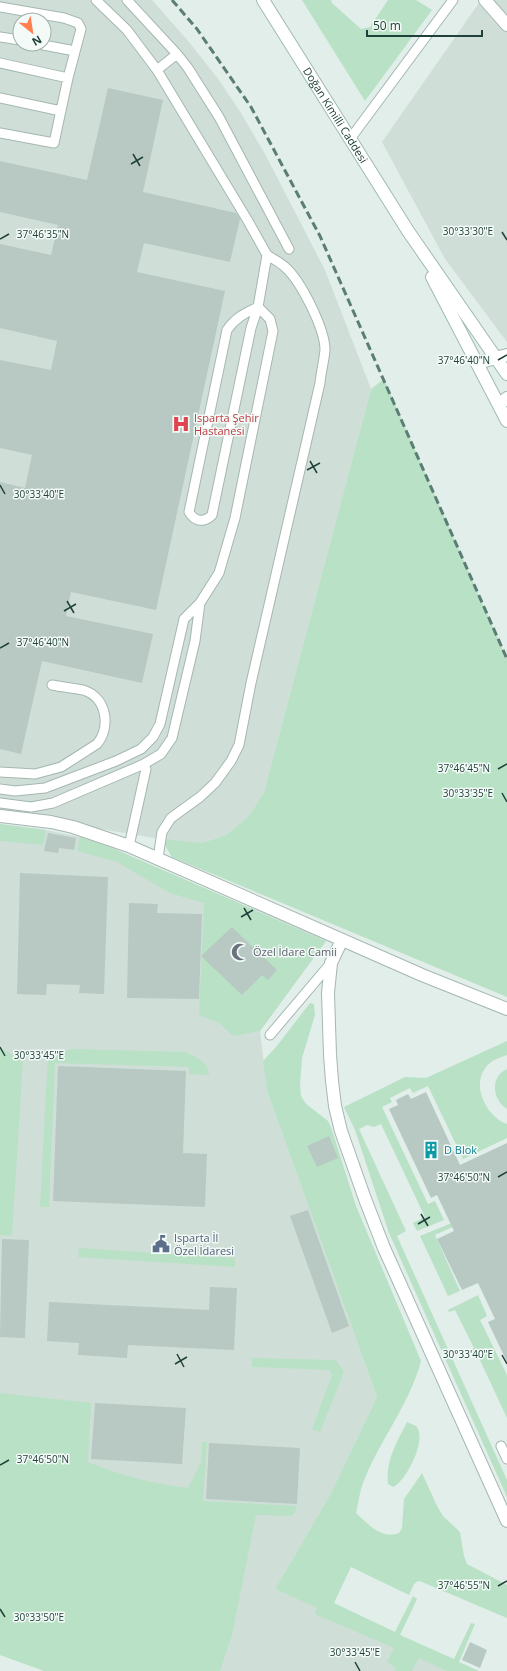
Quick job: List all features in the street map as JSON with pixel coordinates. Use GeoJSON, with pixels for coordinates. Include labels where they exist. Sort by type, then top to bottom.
{"type":"FeatureCollection","features":[{"type":"Feature","properties":{"kind":"street","name":"Doğan Kimilli Caddesi"},"geometry":{"type":"LineString","coordinates":[[263,0],[408,231],[502,357],[507,374]]}},
{"type":"Feature","properties":{"kind":"street"},"geometry":{"type":"LineString","coordinates":[[486,0],[507,25]]}},
{"type":"Feature","properties":{"kind":"street","name":"Doğan Kimilli Caddesi"},"geometry":{"type":"LineString","coordinates":[[408,231],[477,363],[503,401],[507,421]]}},
{"type":"Feature","properties":{"kind":"street"},"geometry":{"type":"LineString","coordinates":[[477,363],[502,357]]}},
{"type":"Feature","properties":{"kind":"street"},"geometry":{"type":"LineString","coordinates":[[0,816],[44,821],[74,827],[129,846],[428,978],[507,1009]]}},
{"type":"Feature","properties":{"kind":"street"},"geometry":{"type":"LineString","coordinates":[[342,940],[331,963],[328,993],[330,1062],[335,1106],[346,1146],[384,1248],[507,1521]]}},
{"type":"Feature","properties":{"kind":"lane"},"geometry":{"type":"LineString","coordinates":[[96,0],[127,30],[157,70],[267,255],[285,266],[306,296],[323,335],[325,350],[320,383],[238,745],[231,761],[215,782],[200,797],[171,818],[162,832],[158,858]]}},
{"type":"Feature","properties":{"kind":"lane"},"geometry":{"type":"LineString","coordinates":[[127,0],[188,68],[219,117],[289,249]]}},
{"type":"Feature","properties":{"kind":"lane"},"geometry":{"type":"LineString","coordinates":[[350,139],[453,0]]}},
{"type":"Feature","properties":{"kind":"lane"},"geometry":{"type":"LineString","coordinates":[[0,7],[64,18],[78,23],[81,30],[60,111],[54,143],[0,133]]}},
{"type":"Feature","properties":{"kind":"lane"},"geometry":{"type":"LineString","coordinates":[[0,36],[12,38]]}},
{"type":"Feature","properties":{"kind":"lane"},"geometry":{"type":"LineString","coordinates":[[52,47],[75,51]]}},
{"type":"Feature","properties":{"kind":"lane"},"geometry":{"type":"LineString","coordinates":[[157,70],[177,54]]}},
{"type":"Feature","properties":{"kind":"lane"},"geometry":{"type":"LineString","coordinates":[[0,63],[68,78]]}},
{"type":"Feature","properties":{"kind":"lane"},"geometry":{"type":"LineString","coordinates":[[0,98],[60,111]]}},
{"type":"Feature","properties":{"kind":"lane"},"geometry":{"type":"LineString","coordinates":[[258,307],[242,314],[233,321],[227,330],[189,512],[192,516],[200,520],[209,518],[212,515],[251,328],[258,307],[267,255]]}},
{"type":"Feature","properties":{"kind":"lane"},"geometry":{"type":"LineString","coordinates":[[0,790],[15,791],[45,788],[116,761],[141,749],[153,737],[160,724],[184,619],[200,603],[219,573],[235,518],[273,331],[270,319],[258,307]]}},
{"type":"Feature","properties":{"kind":"lane"},"geometry":{"type":"LineString","coordinates":[[0,803],[31,807],[53,803],[144,764],[161,754],[172,738],[195,641],[200,603]]}},
{"type":"Feature","properties":{"kind":"lane"},"geometry":{"type":"LineString","coordinates":[[0,772],[36,774],[61,767],[97,744],[104,734],[106,721],[104,709],[99,702],[84,690],[52,685]]}},
{"type":"Feature","properties":{"kind":"lane"},"geometry":{"type":"LineString","coordinates":[[129,846],[146,769]]}},
{"type":"Feature","properties":{"kind":"lane"},"geometry":{"type":"LineString","coordinates":[[270,1035],[331,963]]}},
{"type":"Feature","properties":{"kind":"lane"},"geometry":{"type":"LineString","coordinates":[[501,1446],[507,1459]]}},
{"type":"Feature","properties":{"kind":"shaded area","name":"Isparta Şehir Hastanesi"},"geometry":{"type":"Polygon","coordinates":[[[0,0],[152,0],[189,42],[219,80],[241,113],[265,154],[325,270],[371,389],[264,792],[249,816],[226,835],[202,843],[178,842],[0,812],[0,0]]]}},
{"type":"Feature","properties":{"kind":"shaded area"},"geometry":{"type":"Polygon","coordinates":[[[481,0],[507,0],[507,342],[445,259],[382,142],[481,0]]]}},
{"type":"Feature","properties":{"kind":"shaded area","name":"Isparta İl Özel İdaresi"},"geometry":{"type":"Polygon","coordinates":[[[0,824],[46,830],[80,837],[112,848],[326,941],[260,1031],[267,1091],[377,1397],[330,1495],[275,1589],[465,1671],[92,1671],[0,1639],[0,824]]]}},
{"type":"Feature","properties":{"kind":"green space"},"geometry":{"type":"Polygon","coordinates":[[[302,0],[331,0],[332,3],[361,29],[370,27],[388,0],[416,0],[432,10],[365,101],[302,0]]]}},
{"type":"Feature","properties":{"kind":"green space"},"geometry":{"type":"Polygon","coordinates":[[[384,379],[507,659],[507,997],[172,857],[161,839],[202,843],[226,835],[249,816],[264,792],[371,389],[384,379]]]}},
{"type":"Feature","properties":{"kind":"green space"},"geometry":{"type":"Polygon","coordinates":[[[0,824],[46,830],[43,845],[0,841],[0,824]]]}},
{"type":"Feature","properties":{"kind":"green space"},"geometry":{"type":"Polygon","coordinates":[[[80,837],[112,848],[326,941],[260,1031],[233,1036],[219,1023],[199,1015],[204,903],[170,893],[117,862],[77,851],[80,837]]]}},
{"type":"Feature","properties":{"kind":"green space"},"geometry":{"type":"Polygon","coordinates":[[[310,1003],[314,1004],[315,1015],[302,1058],[300,1085],[301,1096],[306,1104],[328,1121],[331,1127],[356,1206],[421,1361],[409,1394],[367,1472],[361,1489],[356,1513],[370,1526],[381,1533],[393,1535],[399,1533],[402,1528],[404,1499],[422,1473],[443,1516],[460,1532],[464,1556],[467,1564],[507,1585],[507,1618],[418,1581],[414,1584],[409,1595],[351,1567],[334,1603],[395,1632],[413,1596],[417,1599],[400,1635],[454,1659],[471,1623],[475,1624],[459,1662],[479,1671],[447,1671],[419,1658],[412,1671],[395,1671],[396,1668],[387,1662],[394,1648],[315,1614],[317,1608],[275,1589],[330,1495],[377,1397],[267,1091],[263,1061],[276,1047],[310,1003]]]}},
{"type":"Feature","properties":{"kind":"green space"},"geometry":{"type":"Polygon","coordinates":[[[507,1041],[507,1055],[488,1064],[481,1077],[480,1085],[484,1102],[488,1109],[500,1121],[507,1124],[507,1138],[463,1159],[428,1086],[413,1093],[410,1088],[390,1098],[392,1102],[382,1107],[428,1204],[435,1201],[444,1220],[417,1231],[413,1223],[425,1217],[381,1124],[374,1127],[367,1125],[359,1129],[406,1231],[397,1236],[507,1480],[507,1497],[389,1233],[355,1130],[344,1107],[405,1077],[426,1078],[507,1041]]]}},
{"type":"Feature","properties":{"kind":"green space"},"geometry":{"type":"Polygon","coordinates":[[[0,1048],[23,1060],[12,1236],[0,1235],[0,1048]]]}},
{"type":"Feature","properties":{"kind":"green space"},"geometry":{"type":"Polygon","coordinates":[[[72,1049],[186,1052],[198,1058],[207,1066],[209,1075],[189,1074],[189,1067],[55,1063],[49,1207],[40,1207],[48,1055],[72,1049]]]}},
{"type":"Feature","properties":{"kind":"green space"},"geometry":{"type":"Polygon","coordinates":[[[507,1069],[507,1109],[498,1100],[495,1088],[498,1077],[507,1069]]]}},
{"type":"Feature","properties":{"kind":"green space"},"geometry":{"type":"Polygon","coordinates":[[[459,1220],[461,1223],[435,1235],[460,1291],[448,1296],[420,1236],[459,1220]]]}},
{"type":"Feature","properties":{"kind":"green space"},"geometry":{"type":"Polygon","coordinates":[[[79,1248],[235,1258],[235,1267],[78,1257],[79,1248]]]}},
{"type":"Feature","properties":{"kind":"green space"},"geometry":{"type":"Polygon","coordinates":[[[478,1295],[487,1316],[480,1320],[507,1375],[507,1418],[479,1358],[475,1359],[471,1350],[474,1348],[455,1310],[449,1312],[448,1310],[478,1295]]]}},
{"type":"Feature","properties":{"kind":"green space"},"geometry":{"type":"Polygon","coordinates":[[[252,1358],[336,1360],[344,1372],[320,1432],[312,1429],[332,1375],[330,1370],[252,1367],[252,1358]]]}},
{"type":"Feature","properties":{"kind":"green space"},"geometry":{"type":"Polygon","coordinates":[[[0,1393],[91,1403],[88,1462],[100,1467],[149,1481],[188,1488],[201,1462],[202,1442],[207,1442],[203,1501],[297,1506],[295,1512],[291,1516],[256,1515],[232,1635],[220,1671],[44,1671],[0,1655],[0,1393]]]}},
{"type":"Feature","properties":{"kind":"green space"},"geometry":{"type":"Polygon","coordinates":[[[407,1422],[416,1426],[419,1432],[419,1440],[414,1459],[404,1477],[393,1487],[388,1484],[388,1467],[396,1444],[407,1422]]]}},
{"type":"Feature","properties":{"kind":"building"},"geometry":{"type":"Polygon","coordinates":[[[108,88],[163,100],[143,192],[236,213],[240,219],[230,262],[144,243],[137,272],[225,291],[156,610],[71,592],[66,616],[153,634],[142,683],[42,661],[21,754],[0,749],[0,482],[25,488],[32,455],[0,448],[0,360],[51,370],[57,341],[0,328],[0,244],[51,255],[58,225],[0,212],[0,161],[87,180],[108,88]]]}},
{"type":"Feature","properties":{"kind":"building"},"geometry":{"type":"Polygon","coordinates":[[[48,833],[76,838],[74,850],[59,848],[58,853],[44,851],[48,833]]]}},
{"type":"Feature","properties":{"kind":"building"},"geometry":{"type":"Polygon","coordinates":[[[20,873],[108,877],[104,994],[79,993],[80,985],[47,984],[46,995],[17,994],[20,873]]]}},
{"type":"Feature","properties":{"kind":"building"},"geometry":{"type":"Polygon","coordinates":[[[129,903],[158,904],[157,913],[202,914],[199,999],[127,998],[129,903]]]}},
{"type":"Feature","properties":{"kind":"building"},"geometry":{"type":"Polygon","coordinates":[[[232,927],[277,970],[268,980],[262,975],[242,995],[201,956],[232,927]]]}},
{"type":"Feature","properties":{"kind":"building"},"geometry":{"type":"Polygon","coordinates":[[[58,1066],[186,1071],[183,1153],[207,1154],[205,1207],[53,1201],[58,1066]]]}},
{"type":"Feature","properties":{"kind":"building"},"geometry":{"type":"Polygon","coordinates":[[[426,1092],[460,1165],[507,1143],[507,1362],[488,1322],[495,1319],[478,1283],[462,1290],[437,1239],[454,1231],[437,1195],[431,1198],[389,1109],[398,1105],[396,1100],[408,1094],[411,1099],[426,1092]]]}},
{"type":"Feature","properties":{"kind":"building"},"geometry":{"type":"Polygon","coordinates":[[[329,1136],[338,1158],[317,1167],[307,1146],[329,1136]]]}},
{"type":"Feature","properties":{"kind":"building"},"geometry":{"type":"Polygon","coordinates":[[[308,1210],[349,1326],[332,1333],[290,1216],[308,1210]]]}},
{"type":"Feature","properties":{"kind":"building"},"geometry":{"type":"Polygon","coordinates":[[[2,1239],[29,1240],[25,1338],[0,1337],[2,1239]]]}},
{"type":"Feature","properties":{"kind":"building"},"geometry":{"type":"Polygon","coordinates":[[[210,1287],[237,1288],[234,1350],[128,1345],[127,1358],[78,1355],[79,1343],[47,1341],[49,1302],[209,1310],[210,1287]]]}},
{"type":"Feature","properties":{"kind":"building"},"geometry":{"type":"Polygon","coordinates":[[[95,1403],[186,1408],[182,1464],[91,1459],[95,1403]]]}},
{"type":"Feature","properties":{"kind":"building"},"geometry":{"type":"Polygon","coordinates":[[[209,1443],[300,1448],[297,1504],[206,1499],[209,1443]]]}},
{"type":"Feature","properties":{"kind":"building"},"geometry":{"type":"Polygon","coordinates":[[[470,1642],[487,1650],[480,1668],[462,1660],[470,1642]]]}},
{"type":"Feature","properties":{"kind":"railway"},"geometry":{"type":"LineString","coordinates":[[172,0],[197,29],[251,107],[320,236],[507,659]]}},
{"type":"Feature","properties":{"kind":"place","name":"Isparta Şehir Hastanesi"},"geometry":{"type":"Point","coordinates":[181,424]}},
{"type":"Feature","properties":{"kind":"place","name":"Özel İdare Camii"},"geometry":{"type":"Point","coordinates":[240,952]}},
{"type":"Feature","properties":{"kind":"place","name":"D Blok"},"geometry":{"type":"Point","coordinates":[431,1150]}},
{"type":"Feature","properties":{"kind":"place","name":"Isparta İl Özel İdaresi"},"geometry":{"type":"Point","coordinates":[161,1244]}}]}
